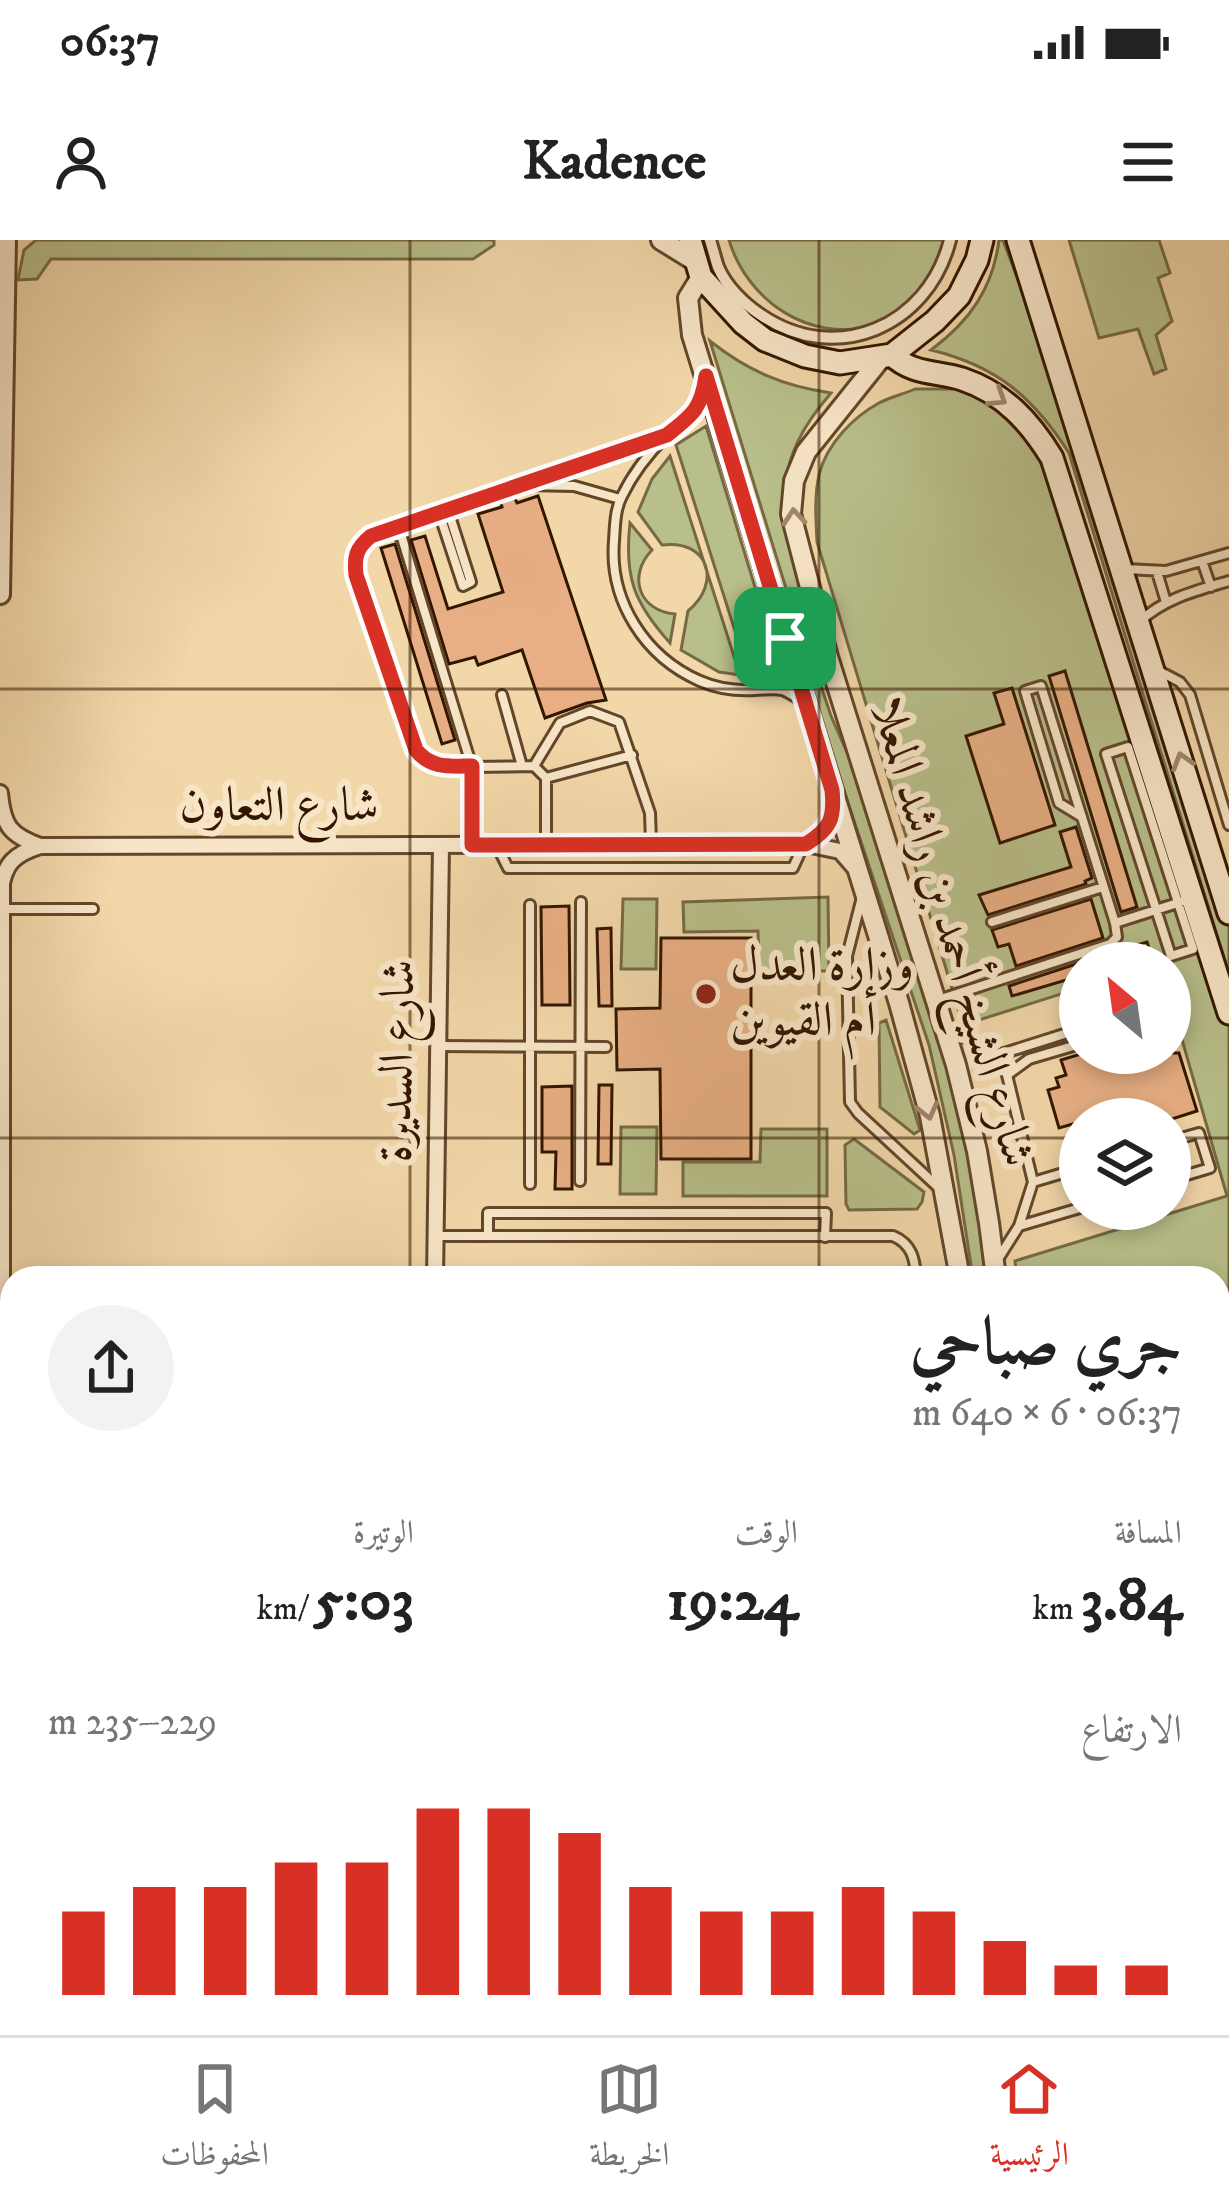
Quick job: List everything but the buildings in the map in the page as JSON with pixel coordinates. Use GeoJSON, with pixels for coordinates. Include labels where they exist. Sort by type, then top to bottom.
{"type":"FeatureCollection","features":[{"type":"Feature","properties":{"kind":"main road"},"geometry":{"type":"LineString","coordinates":[[695,260],[743,323],[765,340],[805,356],[841,363],[887,356],[935,321],[959,296],[982,240]]}},
{"type":"Feature","properties":{"kind":"main road"},"geometry":{"type":"LineString","coordinates":[[1018,240],[1153,669],[1224,875],[1229,913]]}},
{"type":"Feature","properties":{"kind":"main road"},"geometry":{"type":"LineString","coordinates":[[887,356],[920,372],[959,378],[994,393],[1037,433],[1052,458],[1186,900],[1229,1012]]}},
{"type":"Feature","properties":{"kind":"main road"},"geometry":{"type":"LineString","coordinates":[[1100,604],[1131,595]]}},
{"type":"Feature","properties":{"kind":"street"},"geometry":{"type":"LineString","coordinates":[[0,594],[7,240]]}},
{"type":"Feature","properties":{"kind":"street"},"geometry":{"type":"LineString","coordinates":[[661,240],[695,260]]}},
{"type":"Feature","properties":{"kind":"street"},"geometry":{"type":"LineString","coordinates":[[710,240],[719,269],[754,311],[807,337],[840,338],[868,333],[897,320],[937,275],[950,240]]}},
{"type":"Feature","properties":{"kind":"street","name":"شارع الشيخ أحمد بن راشد المعلا"},"geometry":{"type":"LineString","coordinates":[[695,260],[688,298],[692,335],[924,1093],[958,1266]]}},
{"type":"Feature","properties":{"kind":"street","name":"شارع الشيخ أحمد بن راشد المعلا"},"geometry":{"type":"LineString","coordinates":[[887,356],[806,452],[794,482],[791,514],[828,657],[937,1001],[976,1151],[994,1266]]}},
{"type":"Feature","properties":{"kind":"street"},"geometry":{"type":"LineString","coordinates":[[785,638],[792,629],[804,626],[812,633],[837,712],[870,786]]}},
{"type":"Feature","properties":{"kind":"street"},"geometry":{"type":"LineString","coordinates":[[805,844],[822,834],[830,822],[832,790]]}},
{"type":"Feature","properties":{"kind":"street"},"geometry":{"type":"LineString","coordinates":[[0,794],[7,824],[18,838],[40,846]]}},
{"type":"Feature","properties":{"kind":"street","name":"شارع التعاون"},"geometry":{"type":"LineString","coordinates":[[40,846],[805,844],[840,851],[861,882]]}},
{"type":"Feature","properties":{"kind":"street","name":"شارع السديرة"},"geometry":{"type":"LineString","coordinates":[[435,1266],[441,845]]}},
{"type":"Feature","properties":{"kind":"street"},"geometry":{"type":"LineString","coordinates":[[1,895],[10,860],[40,846]]}},
{"type":"Feature","properties":{"kind":"street"},"geometry":{"type":"LineString","coordinates":[[0,880],[1,1266]]}},
{"type":"Feature","properties":{"kind":"street"},"geometry":{"type":"LineString","coordinates":[[0,1709],[0,1719]]}},
{"type":"Feature","properties":{"kind":"lane"},"geometry":{"type":"LineString","coordinates":[[706,376],[703,400],[645,458],[620,500],[612,559],[619,594],[632,623],[678,669],[726,689],[783,690],[808,708]]}},
{"type":"Feature","properties":{"kind":"lane"},"geometry":{"type":"LineString","coordinates":[[546,844],[546,778],[534,766],[434,765],[416,750],[356,575],[355,558],[359,546],[371,536],[667,435]]}},
{"type":"Feature","properties":{"kind":"lane"},"geometry":{"type":"LineString","coordinates":[[522,484],[574,486],[620,500]]}},
{"type":"Feature","properties":{"kind":"lane"},"geometry":{"type":"LineString","coordinates":[[444,511],[471,583],[463,586],[444,511]]}},
{"type":"Feature","properties":{"kind":"lane"},"geometry":{"type":"LineString","coordinates":[[390,530],[402,538],[472,766],[472,845]]}},
{"type":"Feature","properties":{"kind":"lane"},"geometry":{"type":"LineString","coordinates":[[1122,568],[1157,572],[1229,553]]}},
{"type":"Feature","properties":{"kind":"lane"},"geometry":{"type":"LineString","coordinates":[[1202,561],[1211,586]]}},
{"type":"Feature","properties":{"kind":"lane"},"geometry":{"type":"LineString","coordinates":[[1157,572],[1166,602]]}},
{"type":"Feature","properties":{"kind":"lane"},"geometry":{"type":"LineString","coordinates":[[1139,622],[1166,602],[1229,581]]}},
{"type":"Feature","properties":{"kind":"lane"},"geometry":{"type":"LineString","coordinates":[[1153,669],[1180,682],[1190,695],[1229,825]]}},
{"type":"Feature","properties":{"kind":"lane"},"geometry":{"type":"LineString","coordinates":[[937,1001],[1117,938],[1115,922],[1041,686],[1025,691],[1059,803],[1082,818]]}},
{"type":"Feature","properties":{"kind":"lane"},"geometry":{"type":"LineString","coordinates":[[502,695],[522,766]]}},
{"type":"Feature","properties":{"kind":"lane"},"geometry":{"type":"LineString","coordinates":[[534,766],[560,723],[590,712],[620,722],[650,813],[651,845]]}},
{"type":"Feature","properties":{"kind":"lane"},"geometry":{"type":"LineString","coordinates":[[1129,747],[1186,900],[1193,949],[1171,956],[1106,754],[1129,747]]}},
{"type":"Feature","properties":{"kind":"lane"},"geometry":{"type":"LineString","coordinates":[[546,778],[632,755]]}},
{"type":"Feature","properties":{"kind":"lane"},"geometry":{"type":"LineString","coordinates":[[497,845],[508,868],[793,868],[805,844]]}},
{"type":"Feature","properties":{"kind":"lane"},"geometry":{"type":"LineString","coordinates":[[861,882],[847,956],[850,1102],[945,1194]]}},
{"type":"Feature","properties":{"kind":"lane"},"geometry":{"type":"LineString","coordinates":[[992,922],[1103,887]]}},
{"type":"Feature","properties":{"kind":"lane"},"geometry":{"type":"LineString","coordinates":[[1115,922],[1186,900]]}},
{"type":"Feature","properties":{"kind":"lane"},"geometry":{"type":"LineString","coordinates":[[580,1181],[581,902]]}},
{"type":"Feature","properties":{"kind":"lane"},"geometry":{"type":"LineString","coordinates":[[530,904],[530,1184]]}},
{"type":"Feature","properties":{"kind":"lane"},"geometry":{"type":"LineString","coordinates":[[1,909],[93,909]]}},
{"type":"Feature","properties":{"kind":"lane"},"geometry":{"type":"LineString","coordinates":[[944,1027],[998,1054],[1033,1182],[1019,1226],[998,1266]]}},
{"type":"Feature","properties":{"kind":"lane"},"geometry":{"type":"LineString","coordinates":[[998,1054],[1059,1035]]}},
{"type":"Feature","properties":{"kind":"lane"},"geometry":{"type":"LineString","coordinates":[[436,1046],[606,1046]]}},
{"type":"Feature","properties":{"kind":"lane"},"geometry":{"type":"LineString","coordinates":[[1007,1075],[1029,1059],[1059,1050]]}},
{"type":"Feature","properties":{"kind":"lane"},"geometry":{"type":"LineString","coordinates":[[1191,1134],[1198,1132],[1210,1168],[1191,1174]]}},
{"type":"Feature","properties":{"kind":"lane"},"geometry":{"type":"LineString","coordinates":[[1033,1182],[1059,1174]]}},
{"type":"Feature","properties":{"kind":"lane"},"geometry":{"type":"LineString","coordinates":[[488,1236],[488,1213],[826,1213],[826,1237]]}},
{"type":"Feature","properties":{"kind":"lane"},"geometry":{"type":"LineString","coordinates":[[1019,1226],[1059,1214]]}},
{"type":"Feature","properties":{"kind":"lane"},"geometry":{"type":"LineString","coordinates":[[436,1236],[893,1236],[906,1241],[914,1266]]}},
{"type":"Feature","properties":{"kind":"green space"},"geometry":{"type":"Polygon","coordinates":[[[36,240],[494,240],[494,245],[473,259],[51,259],[37,279],[18,280],[24,250],[36,240]]]}},
{"type":"Feature","properties":{"kind":"green space"},"geometry":{"type":"Polygon","coordinates":[[[729,240],[955,240],[923,294],[882,322],[850,329],[826,328],[784,312],[750,281],[729,240]]]}},
{"type":"Feature","properties":{"kind":"green space"},"geometry":{"type":"Polygon","coordinates":[[[999,240],[1003,240],[1068,413],[1229,927],[1229,974],[1069,453],[1042,416],[1011,386],[975,365],[931,350],[977,302],[999,240]]]}},
{"type":"Feature","properties":{"kind":"green space"},"geometry":{"type":"Polygon","coordinates":[[[1069,240],[1159,240],[1170,273],[1158,278],[1172,321],[1156,335],[1166,369],[1154,374],[1138,329],[1099,338],[1069,240]]]}},
{"type":"Feature","properties":{"kind":"green space"},"geometry":{"type":"Polygon","coordinates":[[[710,341],[767,376],[831,393],[809,421],[788,471],[788,519],[810,606],[793,611],[710,341]]]}},
{"type":"Feature","properties":{"kind":"green space"},"geometry":{"type":"Polygon","coordinates":[[[915,389],[956,389],[982,399],[1013,421],[1040,461],[1229,1026],[1229,1266],[1016,1266],[1015,1261],[1116,1230],[1191,1230],[1191,1207],[1227,1196],[1191,1071],[1191,942],[1059,942],[1059,995],[963,1025],[817,542],[817,483],[823,464],[834,443],[869,409],[915,389]]]}},
{"type":"Feature","properties":{"kind":"green space"},"geometry":{"type":"Polygon","coordinates":[[[706,426],[782,676],[749,675],[676,445],[706,426]]]}},
{"type":"Feature","properties":{"kind":"green space"},"geometry":{"type":"Polygon","coordinates":[[[670,456],[704,564],[691,549],[662,545],[638,512],[652,479],[670,456]]]}},
{"type":"Feature","properties":{"kind":"green space"},"geometry":{"type":"Polygon","coordinates":[[[630,523],[652,550],[640,571],[641,591],[653,606],[675,614],[670,643],[634,588],[630,523]]]}},
{"type":"Feature","properties":{"kind":"green space"},"geometry":{"type":"Polygon","coordinates":[[[706,568],[740,675],[719,672],[681,650],[688,611],[705,588],[706,568]]]}},
{"type":"Feature","properties":{"kind":"green space"},"geometry":{"type":"Polygon","coordinates":[[[805,638],[831,716],[861,784],[944,1045],[970,1153],[986,1266],[971,1266],[954,1155],[929,1045],[797,640],[805,638]]]}},
{"type":"Feature","properties":{"kind":"green space"},"geometry":{"type":"Polygon","coordinates":[[[828,897],[829,971],[759,971],[758,931],[684,932],[683,902],[828,897]]]}},
{"type":"Feature","properties":{"kind":"green space"},"geometry":{"type":"Polygon","coordinates":[[[623,899],[657,899],[656,969],[621,969],[623,899]]]}},
{"type":"Feature","properties":{"kind":"green space"},"geometry":{"type":"Polygon","coordinates":[[[886,1020],[920,1130],[914,1134],[880,1107],[879,1023],[886,1020]]]}},
{"type":"Feature","properties":{"kind":"green space"},"geometry":{"type":"Polygon","coordinates":[[[621,1127],[657,1127],[656,1194],[620,1194],[621,1127]]]}},
{"type":"Feature","properties":{"kind":"green space"},"geometry":{"type":"Polygon","coordinates":[[[761,1129],[827,1129],[827,1196],[683,1196],[683,1162],[760,1162],[761,1129]]]}},
{"type":"Feature","properties":{"kind":"green space"},"geometry":{"type":"Polygon","coordinates":[[[854,1139],[924,1192],[917,1209],[849,1210],[845,1145],[854,1139]]]}},
{"type":"Feature","properties":{"kind":"place","name":"وزارة العدل أم القيوين"},"geometry":{"type":"Point","coordinates":[706,994]}},
{"type":"Feature","properties":{"kind":"route"},"geometry":{"type":"LineString","coordinates":[[706,376],[785,638],[832,790],[834,808],[822,834],[806,844],[472,845],[472,766],[434,765],[416,750],[356,575],[355,558],[359,546],[371,536],[667,435],[703,400],[706,376]]}}]}
